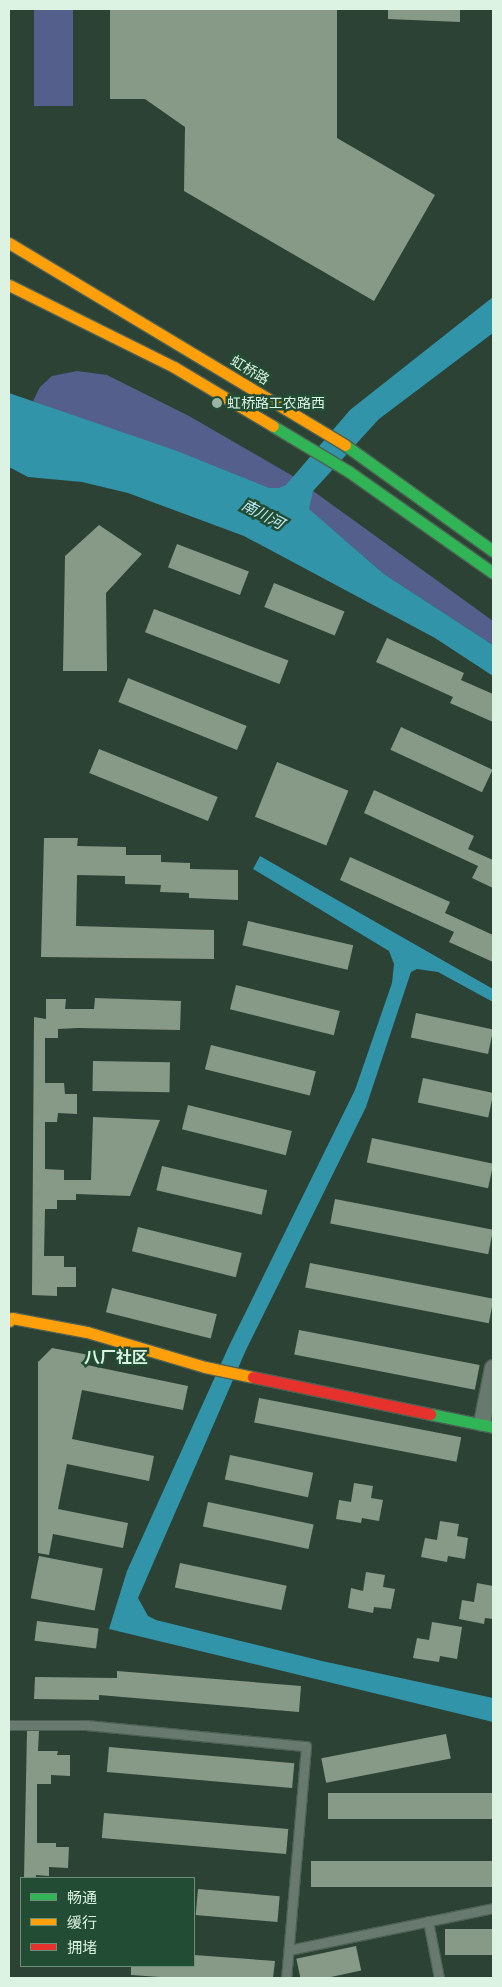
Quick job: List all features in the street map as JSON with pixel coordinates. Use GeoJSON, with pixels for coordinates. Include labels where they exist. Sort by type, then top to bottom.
{"type":"FeatureCollection","features":[{"type":"Feature","properties":{"kind":"main road","name":"虹桥路"},"geometry":{"type":"LineString","coordinates":[[9,243],[362,455],[493,551]]}},
{"type":"Feature","properties":{"kind":"main road"},"geometry":{"type":"LineString","coordinates":[[9,285],[174,367],[348,471],[493,574]]}},
{"type":"Feature","properties":{"kind":"main road"},"geometry":{"type":"LineString","coordinates":[[9,1321],[12,1318],[86,1332],[211,1368],[488,1425]]}},
{"type":"Feature","properties":{"kind":"street"},"geometry":{"type":"LineString","coordinates":[[488,1425],[493,1368]]}},
{"type":"Feature","properties":{"kind":"lane"},"geometry":{"type":"LineString","coordinates":[[9,1725],[86,1725],[306,1746],[286,1978]]}},
{"type":"Feature","properties":{"kind":"lane"},"geometry":{"type":"LineString","coordinates":[[289,1950],[493,1908]]}},
{"type":"Feature","properties":{"kind":"lane"},"geometry":{"type":"LineString","coordinates":[[428,1921],[439,1978]]}},
{"type":"Feature","properties":{"kind":"shaded area"},"geometry":{"type":"Polygon","coordinates":[[[34,9],[73,9],[73,106],[34,106],[34,9]]]}},
{"type":"Feature","properties":{"kind":"shaded area"},"geometry":{"type":"Polygon","coordinates":[[[77,371],[107,375],[189,416],[291,475],[493,621],[493,645],[384,574],[326,524],[33,401],[40,387],[52,376],[77,371]]]}},
{"type":"Feature","properties":{"kind":"water","name":"南川河"},"geometry":{"type":"Polygon","coordinates":[[[493,297],[493,333],[379,419],[313,491],[309,509],[384,574],[493,645],[493,676],[435,638],[244,536],[128,493],[82,482],[28,477],[9,467],[9,393],[177,451],[269,488],[279,488],[286,485],[350,410],[493,297]]]}},
{"type":"Feature","properties":{"kind":"water"},"geometry":{"type":"Polygon","coordinates":[[[260,856],[493,989],[493,1002],[438,972],[417,969],[411,972],[366,1107],[246,1350],[138,1598],[148,1616],[156,1620],[322,1661],[493,1698],[493,1722],[109,1629],[127,1571],[229,1346],[355,1090],[392,983],[394,964],[389,951],[253,869],[260,856]]]}},
{"type":"Feature","properties":{"kind":"building"},"geometry":{"type":"Polygon","coordinates":[[[110,9],[337,9],[337,138],[435,195],[374,301],[184,191],[185,127],[145,99],[110,99],[110,9]]]}},
{"type":"Feature","properties":{"kind":"building"},"geometry":{"type":"Polygon","coordinates":[[[388,9],[460,9],[460,22],[388,19],[388,9]]]}},
{"type":"Feature","properties":{"kind":"building"},"geometry":{"type":"Polygon","coordinates":[[[99,525],[142,554],[106,593],[107,671],[63,671],[65,556],[99,525]]]}},
{"type":"Feature","properties":{"kind":"building"},"geometry":{"type":"Polygon","coordinates":[[[177,544],[249,572],[240,595],[168,567],[177,544]]]}},
{"type":"Feature","properties":{"kind":"building"},"geometry":{"type":"Polygon","coordinates":[[[274,583],[344,611],[335,636],[264,607],[274,583]]]}},
{"type":"Feature","properties":{"kind":"building"},"geometry":{"type":"Polygon","coordinates":[[[154,609],[288,661],[279,684],[145,632],[154,609]]]}},
{"type":"Feature","properties":{"kind":"building"},"geometry":{"type":"Polygon","coordinates":[[[387,638],[464,673],[461,680],[493,694],[493,722],[450,703],[453,697],[376,662],[387,638]]]}},
{"type":"Feature","properties":{"kind":"building"},"geometry":{"type":"Polygon","coordinates":[[[128,678],[247,726],[237,750],[118,702],[128,678]]]}},
{"type":"Feature","properties":{"kind":"building"},"geometry":{"type":"Polygon","coordinates":[[[401,727],[493,770],[482,792],[390,750],[401,727]]]}},
{"type":"Feature","properties":{"kind":"building"},"geometry":{"type":"Polygon","coordinates":[[[99,749],[218,797],[208,821],[89,773],[99,749]]]}},
{"type":"Feature","properties":{"kind":"building"},"geometry":{"type":"Polygon","coordinates":[[[277,762],[348,791],[326,846],[255,817],[277,762]]]}},
{"type":"Feature","properties":{"kind":"building"},"geometry":{"type":"Polygon","coordinates":[[[374,790],[474,836],[468,849],[493,860],[493,888],[472,878],[478,866],[364,813],[374,790]]]}},
{"type":"Feature","properties":{"kind":"building"},"geometry":{"type":"Polygon","coordinates":[[[44,838],[78,838],[77,846],[126,847],[126,855],[161,855],[161,862],[190,863],[190,869],[238,870],[238,900],[189,898],[189,893],[160,892],[161,885],[125,884],[125,876],[77,875],[76,926],[214,930],[214,959],[41,957],[44,838]]]}},
{"type":"Feature","properties":{"kind":"building"},"geometry":{"type":"Polygon","coordinates":[[[350,857],[450,902],[445,913],[493,935],[493,962],[449,942],[454,932],[340,880],[350,857]]]}},
{"type":"Feature","properties":{"kind":"building"},"geometry":{"type":"Polygon","coordinates":[[[248,921],[353,945],[348,970],[242,945],[248,921]]]}},
{"type":"Feature","properties":{"kind":"building"},"geometry":{"type":"Polygon","coordinates":[[[236,985],[340,1011],[334,1035],[230,1009],[236,985]]]}},
{"type":"Feature","properties":{"kind":"building"},"geometry":{"type":"Polygon","coordinates":[[[95,998],[181,1001],[180,1030],[58,1029],[58,1038],[45,1038],[45,1083],[64,1083],[65,1094],[77,1094],[77,1114],[58,1113],[57,1122],[45,1122],[45,1169],[64,1170],[64,1180],[91,1180],[93,1117],[160,1120],[130,1196],[76,1194],[76,1200],[57,1200],[57,1209],[45,1209],[44,1256],[64,1256],[64,1267],[76,1267],[76,1287],[57,1287],[57,1296],[32,1295],[34,1017],[46,1019],[46,999],[66,999],[65,1009],[94,1009],[95,998]]]}},
{"type":"Feature","properties":{"kind":"building"},"geometry":{"type":"Polygon","coordinates":[[[416,1013],[493,1029],[488,1054],[411,1037],[416,1013]]]}},
{"type":"Feature","properties":{"kind":"building"},"geometry":{"type":"Polygon","coordinates":[[[211,1045],[316,1071],[310,1095],[205,1069],[211,1045]]]}},
{"type":"Feature","properties":{"kind":"building"},"geometry":{"type":"Polygon","coordinates":[[[93,1061],[170,1062],[169,1092],[92,1091],[93,1061]]]}},
{"type":"Feature","properties":{"kind":"building"},"geometry":{"type":"Polygon","coordinates":[[[423,1078],[493,1093],[488,1117],[418,1102],[423,1078]]]}},
{"type":"Feature","properties":{"kind":"building"},"geometry":{"type":"Polygon","coordinates":[[[188,1105],[292,1131],[286,1155],[182,1129],[188,1105]]]}},
{"type":"Feature","properties":{"kind":"building"},"geometry":{"type":"Polygon","coordinates":[[[372,1138],[493,1164],[488,1188],[367,1162],[372,1138]]]}},
{"type":"Feature","properties":{"kind":"building"},"geometry":{"type":"Polygon","coordinates":[[[162,1166],[267,1190],[262,1215],[156,1190],[162,1166]]]}},
{"type":"Feature","properties":{"kind":"building"},"geometry":{"type":"Polygon","coordinates":[[[335,1199],[493,1230],[488,1254],[330,1224],[335,1199]]]}},
{"type":"Feature","properties":{"kind":"building"},"geometry":{"type":"Polygon","coordinates":[[[138,1227],[242,1253],[236,1277],[132,1251],[138,1227]]]}},
{"type":"Feature","properties":{"kind":"building"},"geometry":{"type":"Polygon","coordinates":[[[310,1263],[493,1299],[489,1323],[305,1288],[310,1263]]]}},
{"type":"Feature","properties":{"kind":"building"},"geometry":{"type":"Polygon","coordinates":[[[112,1288],[217,1314],[211,1338],[106,1312],[112,1288]]]}},
{"type":"Feature","properties":{"kind":"building"},"geometry":{"type":"Polygon","coordinates":[[[299,1330],[480,1365],[475,1390],[294,1355],[299,1330]]]}},
{"type":"Feature","properties":{"kind":"building"},"geometry":{"type":"Polygon","coordinates":[[[52,1348],[89,1355],[87,1365],[188,1386],[183,1410],[82,1390],[72,1439],[154,1456],[149,1481],[67,1464],[58,1509],[128,1523],[123,1548],[53,1534],[49,1555],[38,1553],[38,1362],[52,1348]]]}},
{"type":"Feature","properties":{"kind":"building"},"geometry":{"type":"Polygon","coordinates":[[[259,1398],[461,1437],[456,1462],[254,1423],[259,1398]]]}},
{"type":"Feature","properties":{"kind":"building"},"geometry":{"type":"Polygon","coordinates":[[[230,1455],[313,1473],[308,1497],[225,1479],[230,1455]]]}},
{"type":"Feature","properties":{"kind":"building"},"geometry":{"type":"Polygon","coordinates":[[[354,1483],[373,1486],[371,1498],[383,1500],[379,1521],[362,1518],[361,1523],[336,1519],[339,1500],[351,1502],[354,1483]]]}},
{"type":"Feature","properties":{"kind":"building"},"geometry":{"type":"Polygon","coordinates":[[[208,1502],[314,1524],[308,1549],[203,1526],[208,1502]]]}},
{"type":"Feature","properties":{"kind":"building"},"geometry":{"type":"Polygon","coordinates":[[[440,1521],[459,1524],[457,1536],[468,1538],[465,1559],[448,1556],[447,1562],[421,1557],[425,1538],[437,1540],[440,1521]]]}},
{"type":"Feature","properties":{"kind":"building"},"geometry":{"type":"Polygon","coordinates":[[[39,1556],[103,1568],[95,1611],[31,1598],[39,1556]]]}},
{"type":"Feature","properties":{"kind":"building"},"geometry":{"type":"Polygon","coordinates":[[[180,1563],[287,1586],[281,1610],[175,1587],[180,1563]]]}},
{"type":"Feature","properties":{"kind":"building"},"geometry":{"type":"Polygon","coordinates":[[[366,1572],[385,1575],[383,1587],[395,1589],[391,1609],[374,1607],[373,1613],[348,1608],[351,1588],[363,1591],[366,1572]]]}},
{"type":"Feature","properties":{"kind":"building"},"geometry":{"type":"Polygon","coordinates":[[[477,1583],[493,1586],[493,1619],[485,1618],[484,1624],[459,1619],[462,1600],[474,1602],[477,1583]]]}},
{"type":"Feature","properties":{"kind":"building"},"geometry":{"type":"Polygon","coordinates":[[[37,1621],[99,1629],[96,1648],[35,1641],[37,1621]]]}},
{"type":"Feature","properties":{"kind":"building"},"geometry":{"type":"Polygon","coordinates":[[[432,1622],[462,1627],[457,1659],[440,1656],[439,1662],[413,1658],[417,1638],[429,1640],[432,1622]]]}},
{"type":"Feature","properties":{"kind":"building"},"geometry":{"type":"Polygon","coordinates":[[[117,1671],[301,1686],[299,1712],[99,1695],[99,1700],[34,1699],[35,1677],[117,1678],[117,1671]]]}},
{"type":"Feature","properties":{"kind":"building"},"geometry":{"type":"Polygon","coordinates":[[[27,1731],[39,1731],[38,1751],[58,1751],[57,1755],[70,1755],[70,1776],[51,1775],[51,1784],[37,1784],[37,1843],[56,1843],[56,1847],[69,1847],[68,1868],[49,1867],[49,1876],[36,1875],[36,1877],[24,1877],[27,1731]]]}},
{"type":"Feature","properties":{"kind":"building"},"geometry":{"type":"Polygon","coordinates":[[[446,1734],[451,1759],[326,1783],[321,1758],[446,1734]]]}},
{"type":"Feature","properties":{"kind":"building"},"geometry":{"type":"Polygon","coordinates":[[[109,1747],[294,1763],[292,1788],[107,1772],[109,1747]]]}},
{"type":"Feature","properties":{"kind":"building"},"geometry":{"type":"Polygon","coordinates":[[[328,1793],[493,1793],[493,1819],[328,1819],[328,1793]]]}},
{"type":"Feature","properties":{"kind":"building"},"geometry":{"type":"Polygon","coordinates":[[[104,1813],[288,1829],[286,1854],[102,1838],[104,1813]]]}},
{"type":"Feature","properties":{"kind":"building"},"geometry":{"type":"Polygon","coordinates":[[[311,1861],[493,1861],[493,1887],[311,1887],[311,1861]]]}},
{"type":"Feature","properties":{"kind":"building"},"geometry":{"type":"Polygon","coordinates":[[[198,1889],[280,1896],[277,1922],[196,1915],[198,1889]]]}},
{"type":"Feature","properties":{"kind":"building"},"geometry":{"type":"Polygon","coordinates":[[[445,1929],[493,1929],[493,1955],[445,1955],[445,1929]]]}},
{"type":"Feature","properties":{"kind":"building"},"geometry":{"type":"Polygon","coordinates":[[[356,1946],[361,1970],[326,1978],[300,1978],[296,1959],[356,1946]]]}},
{"type":"Feature","properties":{"kind":"building"},"geometry":{"type":"Polygon","coordinates":[[[195,1955],[275,1961],[273,1978],[174,1978],[131,1975],[131,1967],[195,1967],[195,1955]]]}},
{"type":"Feature","properties":{"kind":"traffic: fast"},"geometry":{"type":"LineString","coordinates":[[273,426],[348,471],[493,573]]}},
{"type":"Feature","properties":{"kind":"traffic: fast"},"geometry":{"type":"LineString","coordinates":[[345,445],[493,551]]}},
{"type":"Feature","properties":{"kind":"traffic: fast"},"geometry":{"type":"LineString","coordinates":[[430,1414],[493,1427]]}},
{"type":"Feature","properties":{"kind":"traffic: slow"},"geometry":{"type":"LineString","coordinates":[[9,243],[345,445]]}},
{"type":"Feature","properties":{"kind":"traffic: slow"},"geometry":{"type":"LineString","coordinates":[[9,285],[174,367],[273,426]]}},
{"type":"Feature","properties":{"kind":"traffic: slow"},"geometry":{"type":"LineString","coordinates":[[9,1321],[12,1318],[87,1332],[205,1367],[253,1377]]}},
{"type":"Feature","properties":{"kind":"traffic: jam"},"geometry":{"type":"LineString","coordinates":[[253,1377],[430,1414]]}},
{"type":"Feature","properties":{"kind":"place","name":"虹桥路工农路西"},"geometry":{"type":"Point","coordinates":[217,403]}},
{"type":"Feature","properties":{"kind":"district","name":"八厂社区"},"geometry":{"type":"Point","coordinates":[116,1357]}}]}
